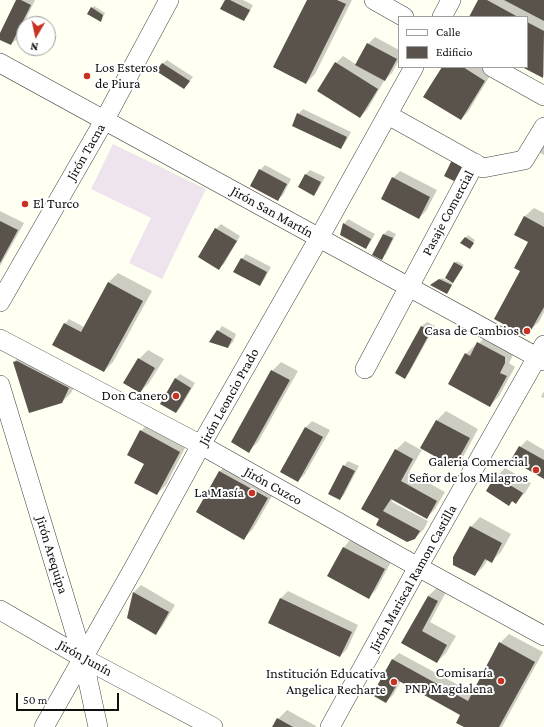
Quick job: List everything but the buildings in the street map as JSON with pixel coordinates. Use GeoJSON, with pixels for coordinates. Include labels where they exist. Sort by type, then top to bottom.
{"type":"FeatureCollection","features":[{"type":"Feature","properties":{"kind":"street","name":"Jirón Tacna"},"geometry":{"type":"LineString","coordinates":[[0,302],[104,121],[169,0]]}},
{"type":"Feature","properties":{"kind":"street"},"geometry":{"type":"LineString","coordinates":[[374,0],[402,16]]}},
{"type":"Feature","properties":{"kind":"street"},"geometry":{"type":"LineString","coordinates":[[443,16],[451,0]]}},
{"type":"Feature","properties":{"kind":"street","name":"Jirón San Martín"},"geometry":{"type":"LineString","coordinates":[[0,63],[408,287],[542,354]]}},
{"type":"Feature","properties":{"kind":"street","name":"Jirón Leoncio Prado"},"geometry":{"type":"LineString","coordinates":[[44,727],[413,68]]}},
{"type":"Feature","properties":{"kind":"street"},"geometry":{"type":"LineString","coordinates":[[494,68],[544,96]]}},
{"type":"Feature","properties":{"kind":"street","name":"Pasaje Comercial"},"geometry":{"type":"LineString","coordinates":[[365,369],[475,164],[388,115]]}},
{"type":"Feature","properties":{"kind":"street"},"geometry":{"type":"LineString","coordinates":[[475,164],[483,168],[524,160],[544,127]]}},
{"type":"Feature","properties":{"kind":"street","name":"Jirón Cuzco"},"geometry":{"type":"LineString","coordinates":[[0,339],[201,445],[544,636]]}},
{"type":"Feature","properties":{"kind":"street","name":"Jirón Mariscal Ramon Castilla"},"geometry":{"type":"LineString","coordinates":[[330,727],[418,567],[542,354]]}},
{"type":"Feature","properties":{"kind":"street","name":"Jirón Arequipa"},"geometry":{"type":"LineString","coordinates":[[0,385],[83,658],[98,727]]}},
{"type":"Feature","properties":{"kind":"street","name":"Jirón Junín"},"geometry":{"type":"LineString","coordinates":[[0,610],[83,658],[213,727]]}},
{"type":"Feature","properties":{"kind":"shaded area"},"geometry":{"type":"Polygon","coordinates":[[[113,144],[206,189],[162,279],[129,263],[151,218],[91,189],[113,144]]]}},
{"type":"Feature","properties":{"kind":"place","name":"Los Esteros de Piura"},"geometry":{"type":"Point","coordinates":[87,76]}},
{"type":"Feature","properties":{"kind":"place","name":"El Turco"},"geometry":{"type":"Point","coordinates":[25,204]}},
{"type":"Feature","properties":{"kind":"place","name":"Casa de Cambios"},"geometry":{"type":"Point","coordinates":[527,331]}},
{"type":"Feature","properties":{"kind":"place","name":"Don Canero"},"geometry":{"type":"Point","coordinates":[176,396]}},
{"type":"Feature","properties":{"kind":"place","name":"Galeria Comercial Señor de los Milagros"},"geometry":{"type":"Point","coordinates":[536,470]}},
{"type":"Feature","properties":{"kind":"place","name":"La Masía"},"geometry":{"type":"Point","coordinates":[252,493]}},
{"type":"Feature","properties":{"kind":"place","name":"Comisaría PNP Magdalena"},"geometry":{"type":"Point","coordinates":[501,681]}},
{"type":"Feature","properties":{"kind":"place","name":"Institución Educativa Angelica Recharte"},"geometry":{"type":"Point","coordinates":[394,682]}}]}
